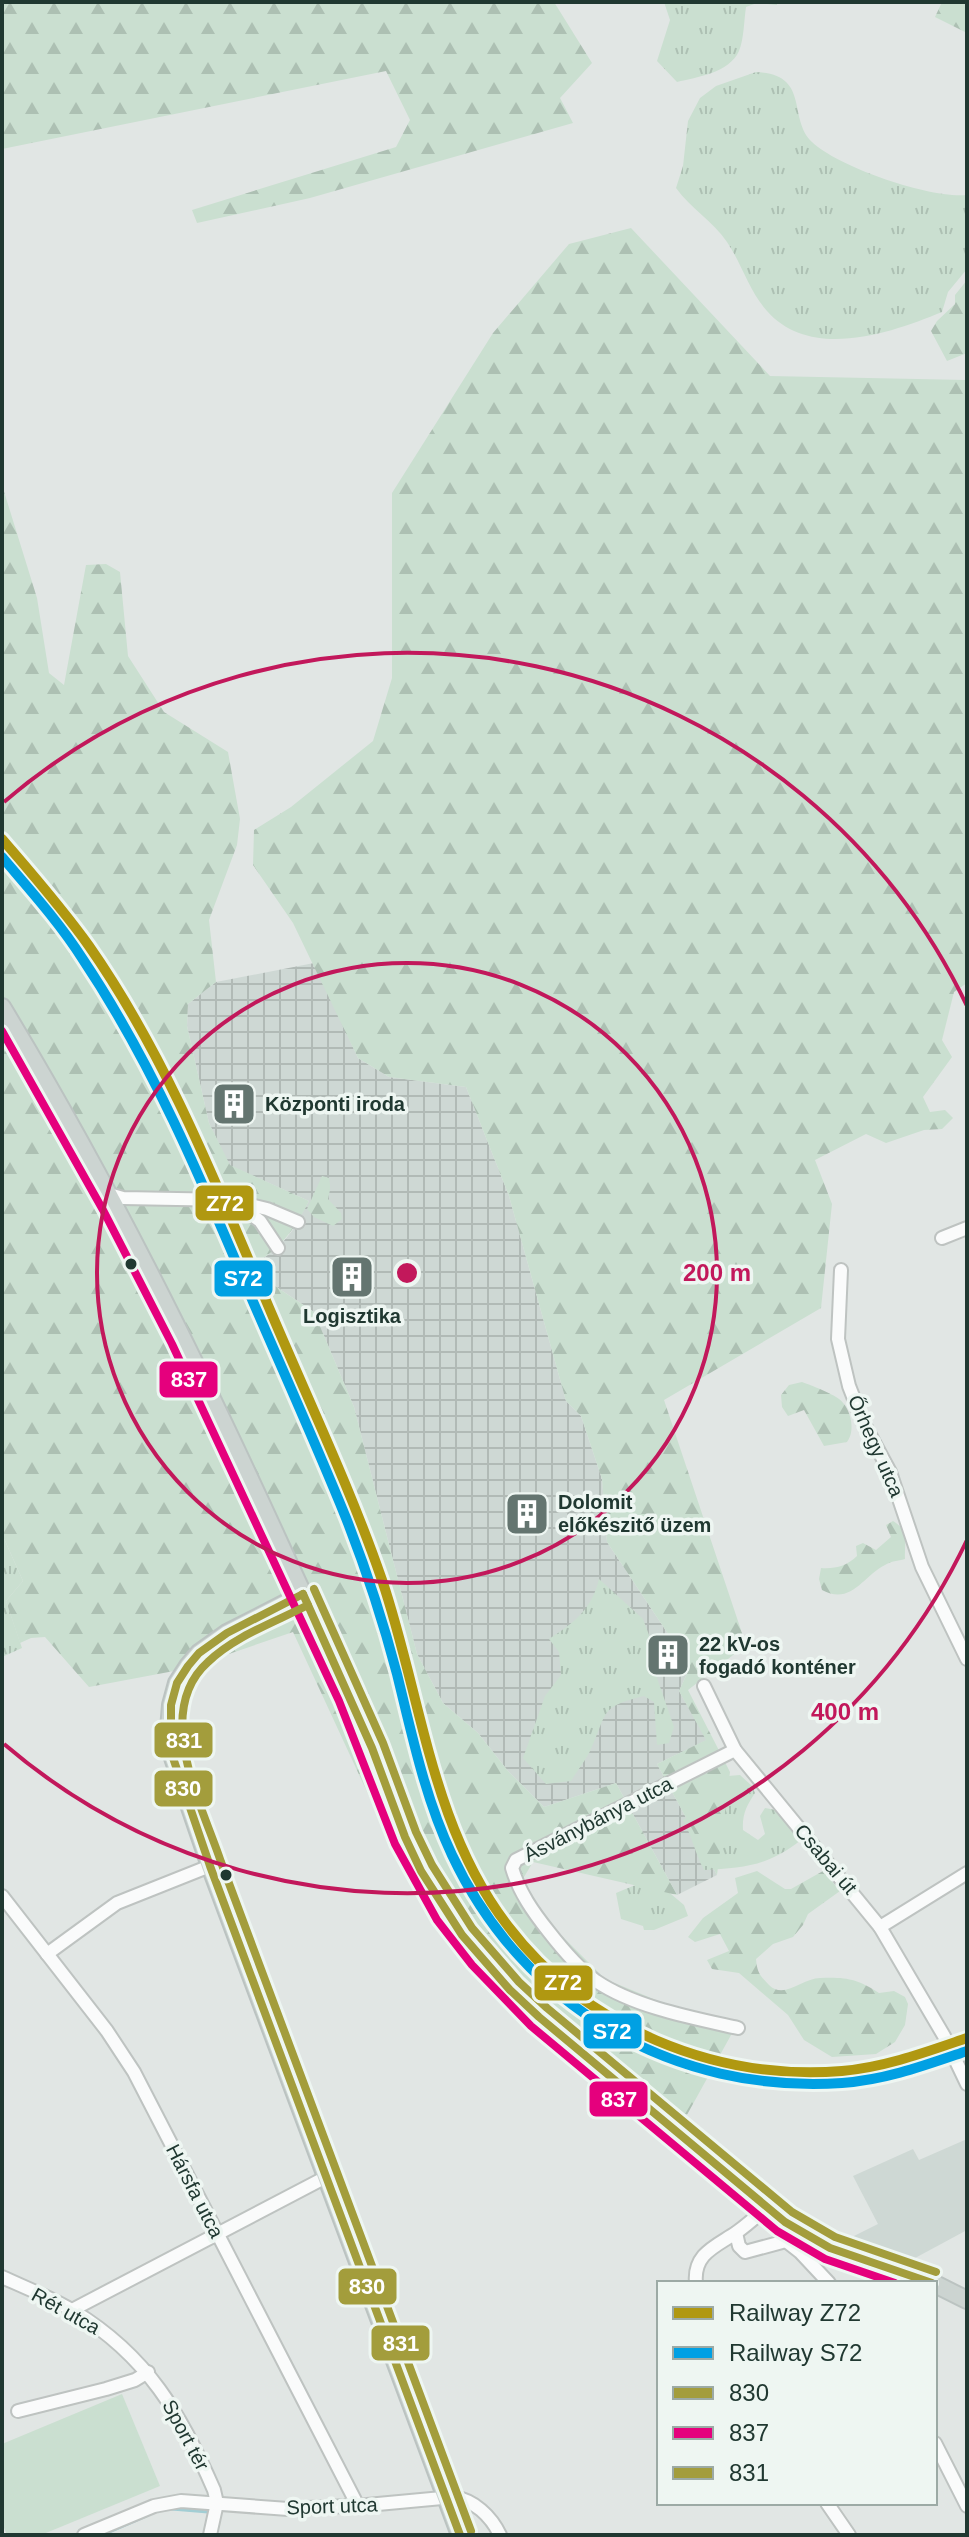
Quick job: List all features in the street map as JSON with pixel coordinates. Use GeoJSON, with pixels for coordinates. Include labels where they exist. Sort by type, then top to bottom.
{"type":"FeatureCollection","features":[{"type":"Feature","properties":{"kind":"main road"},"geometry":{"type":"LineString","coordinates":[[2,1007],[125,1223],[214,1398],[372,1748],[405,1837],[421,1871],[462,1935],[510,1990],[539,2017],[766,2208],[830,2248],[925,2281]]}},
{"type":"Feature","properties":{"kind":"main road"},"geometry":{"type":"LineString","coordinates":[[303,1594],[227,1633],[199,1653],[177,1683],[171,1705],[171,1752],[210,1866],[460,2535]]}},
{"type":"Feature","properties":{"kind":"main road"},"geometry":{"type":"LineString","coordinates":[[937,2285],[967,2300]]}},
{"type":"Feature","properties":{"kind":"street"},"geometry":{"type":"LineString","coordinates":[[109,1194],[142,1199],[231,1200],[267,1209],[298,1222]]}},
{"type":"Feature","properties":{"kind":"street"},"geometry":{"type":"LineString","coordinates":[[125,1223],[131,1206],[142,1199]]}},
{"type":"Feature","properties":{"kind":"street"},"geometry":{"type":"LineString","coordinates":[[231,1200],[260,1221],[278,1248]]}},
{"type":"Feature","properties":{"kind":"street"},"geometry":{"type":"LineString","coordinates":[[942,1238],[967,1228]]}},
{"type":"Feature","properties":{"kind":"street","name":"Őrhegy utca"},"geometry":{"type":"LineString","coordinates":[[841,1270],[838,1339],[856,1408],[890,1472],[922,1567],[967,1659]]}},
{"type":"Feature","properties":{"kind":"street","name":"Csabai út"},"geometry":{"type":"LineString","coordinates":[[704,1686],[735,1750],[880,1927],[944,2036],[967,2084]]}},
{"type":"Feature","properties":{"kind":"street","name":"Ásványbánya utca"},"geometry":{"type":"LineString","coordinates":[[735,1750],[516,1860],[512,1868],[518,1889],[543,1925],[576,1964],[598,1982],[616,1992],[675,2013],[738,2028]]}},
{"type":"Feature","properties":{"kind":"street"},"geometry":{"type":"LineString","coordinates":[[47,1954],[117,1903],[210,1866]]}},
{"type":"Feature","properties":{"kind":"street"},"geometry":{"type":"LineString","coordinates":[[880,1927],[967,1873]]}},
{"type":"Feature","properties":{"kind":"street","name":"Hársfa utca"},"geometry":{"type":"LineString","coordinates":[[2,1896],[121,2052],[358,2506]]}},
{"type":"Feature","properties":{"kind":"street"},"geometry":{"type":"LineString","coordinates":[[72,2310],[328,2176]]}},
{"type":"Feature","properties":{"kind":"street"},"geometry":{"type":"LineString","coordinates":[[696,2281],[697,2266],[704,2254],[766,2208]]}},
{"type":"Feature","properties":{"kind":"street"},"geometry":{"type":"LineString","coordinates":[[736,2233],[739,2246],[745,2252],[781,2241],[792,2243],[827,2281]]}},
{"type":"Feature","properties":{"kind":"street","name":"Rét utca"},"geometry":{"type":"LineString","coordinates":[[2,2277],[72,2310],[126,2349]]}},
{"type":"Feature","properties":{"kind":"street","name":"Sport tér"},"geometry":{"type":"LineString","coordinates":[[126,2349],[148,2372],[173,2407],[206,2471],[217,2503]]}},
{"type":"Feature","properties":{"kind":"street"},"geometry":{"type":"LineString","coordinates":[[18,2411],[106,2389],[135,2380],[148,2372]]}},
{"type":"Feature","properties":{"kind":"street"},"geometry":{"type":"LineString","coordinates":[[937,2447],[967,2506]]}},
{"type":"Feature","properties":{"kind":"street"},"geometry":{"type":"LineString","coordinates":[[446,2497],[473,2504],[491,2519],[500,2535]]}},
{"type":"Feature","properties":{"kind":"street","name":"Sport utca"},"geometry":{"type":"LineString","coordinates":[[84,2535],[166,2502],[288,2509],[446,2497]]}},
{"type":"Feature","properties":{"kind":"street"},"geometry":{"type":"LineString","coordinates":[[210,2535],[217,2503]]}},
{"type":"Feature","properties":{"kind":"street"},"geometry":{"type":"LineString","coordinates":[[828,2505],[849,2535]]}},
{"type":"Feature","properties":{"kind":"shaded area"},"geometry":{"type":"Polygon","coordinates":[[[314,963],[358,1058],[389,1077],[466,1087],[509,1196],[566,1401],[581,1416],[602,1479],[607,1542],[690,1667],[679,1691],[707,1740],[657,1764],[717,1875],[677,1895],[616,1783],[544,1807],[508,1771],[478,1733],[443,1703],[417,1654],[354,1407],[314,1312],[275,1286],[262,1259],[278,1248],[292,1231],[309,1201],[229,1165],[209,1123],[187,1026],[188,1004],[216,982],[314,963]]]}},
{"type":"Feature","properties":{"kind":"shaded area"},"geometry":{"type":"Polygon","coordinates":[[[528,1941],[708,2054],[804,2066],[855,2064],[904,2055],[939,2043],[946,2061],[910,2074],[860,2084],[807,2087],[752,2084],[705,2074],[580,2015],[528,1941]]]}},
{"type":"Feature","properties":{"kind":"shaded area"},"geometry":{"type":"Polygon","coordinates":[[[967,2139],[967,2230],[904,2264],[842,2242],[878,2224],[853,2176],[913,2149],[919,2160],[967,2139]]]}},
{"type":"Feature","properties":{"kind":"green space"},"geometry":{"type":"Polygon","coordinates":[[[2,2],[554,2],[592,63],[560,98],[573,123],[310,198],[197,223],[192,210],[396,147],[410,120],[386,71],[2,149],[2,2]]]}},
{"type":"Feature","properties":{"kind":"green space"},"geometry":{"type":"Polygon","coordinates":[[[664,2],[777,2],[777,5],[757,3],[746,7],[742,41],[734,58],[712,73],[677,82],[657,61],[670,20],[664,2]]]}},
{"type":"Feature","properties":{"kind":"green space"},"geometry":{"type":"Polygon","coordinates":[[[942,2],[967,2],[967,33],[935,17],[942,2]]]}},
{"type":"Feature","properties":{"kind":"green space"},"geometry":{"type":"Polygon","coordinates":[[[756,72],[784,80],[791,89],[805,132],[825,152],[863,171],[909,187],[967,195],[967,269],[948,292],[942,312],[876,334],[828,339],[806,335],[785,326],[767,311],[727,242],[676,188],[683,166],[688,121],[700,98],[716,86],[756,72]]]}},
{"type":"Feature","properties":{"kind":"green space"},"geometry":{"type":"Polygon","coordinates":[[[631,228],[770,376],[967,380],[967,983],[954,992],[942,1040],[952,1057],[923,1097],[930,1112],[945,1110],[953,1118],[942,1129],[924,1130],[886,1143],[866,1134],[815,1160],[832,1204],[821,1308],[664,1400],[746,1645],[688,1690],[730,1772],[717,1875],[657,1764],[706,1740],[679,1691],[690,1667],[607,1542],[602,1479],[581,1416],[566,1401],[509,1196],[466,1087],[389,1077],[358,1058],[293,923],[253,865],[254,830],[291,807],[373,741],[392,678],[392,493],[493,333],[569,244],[631,228]]]}},
{"type":"Feature","properties":{"kind":"green space"},"geometry":{"type":"Polygon","coordinates":[[[967,280],[967,353],[947,361],[931,331],[955,304],[955,295],[967,280]]]}},
{"type":"Feature","properties":{"kind":"green space"},"geometry":{"type":"Polygon","coordinates":[[[2,485],[37,598],[49,673],[64,685],[86,565],[106,564],[120,572],[128,656],[164,712],[228,752],[240,819],[237,845],[209,920],[216,982],[188,1004],[187,1026],[209,1123],[230,1165],[309,1201],[289,1233],[262,1259],[275,1286],[314,1312],[354,1407],[417,1654],[443,1703],[478,1733],[508,1771],[544,1807],[616,1783],[677,1895],[533,1862],[521,1882],[559,1933],[605,1979],[673,2007],[736,2026],[672,2142],[504,1999],[411,1887],[293,1632],[223,1656],[195,1684],[184,1688],[190,1668],[89,1687],[45,1637],[20,1643],[6,1601],[23,1581],[2,1534],[2,485]]]}},
{"type":"Feature","properties":{"kind":"green space"},"geometry":{"type":"Polygon","coordinates":[[[322,1176],[329,1178],[328,1199],[341,1213],[342,1219],[333,1226],[314,1217],[307,1209],[322,1176]]]}},
{"type":"Feature","properties":{"kind":"green space"},"geometry":{"type":"Polygon","coordinates":[[[802,1382],[843,1403],[852,1426],[847,1442],[824,1446],[804,1410],[788,1416],[782,1407],[781,1395],[789,1385],[802,1382]]]}},
{"type":"Feature","properties":{"kind":"green space"},"geometry":{"type":"Polygon","coordinates":[[[893,1521],[904,1533],[905,1559],[885,1565],[849,1592],[832,1594],[822,1590],[819,1579],[821,1568],[849,1562],[857,1556],[856,1546],[863,1543],[876,1550],[891,1537],[886,1525],[893,1521]]]}},
{"type":"Feature","properties":{"kind":"green space"},"geometry":{"type":"Polygon","coordinates":[[[2,1534],[23,1581],[6,1601],[22,1648],[2,1657],[2,1534]]]}},
{"type":"Feature","properties":{"kind":"green space"},"geometry":{"type":"Polygon","coordinates":[[[599,1579],[643,1619],[655,1651],[656,1675],[674,1727],[669,1743],[657,1745],[654,1702],[644,1696],[619,1704],[603,1719],[589,1753],[571,1781],[546,1784],[523,1758],[545,1696],[561,1675],[559,1652],[549,1639],[587,1607],[599,1579]]]}},
{"type":"Feature","properties":{"kind":"green space"},"geometry":{"type":"Polygon","coordinates":[[[740,1775],[755,1793],[743,1819],[743,1830],[758,1840],[765,1834],[760,1816],[765,1808],[776,1810],[801,1840],[778,1855],[755,1864],[704,1870],[683,1820],[703,1809],[728,1776],[740,1775]]]}},
{"type":"Feature","properties":{"kind":"green space"},"geometry":{"type":"Polygon","coordinates":[[[757,1871],[785,1889],[791,1889],[823,1871],[840,1891],[808,1914],[793,1937],[773,1944],[756,1959],[763,1979],[781,1990],[814,1979],[829,1978],[858,1982],[879,1993],[894,1991],[905,1997],[908,2004],[905,2025],[895,2042],[876,2054],[832,2057],[804,2040],[788,2015],[739,1973],[712,1969],[707,1960],[729,1951],[720,1934],[695,1942],[688,1937],[703,1918],[738,1893],[735,1878],[757,1871]]]}},
{"type":"Feature","properties":{"kind":"green space"},"geometry":{"type":"Polygon","coordinates":[[[652,1878],[684,1905],[688,1916],[654,1930],[644,1930],[643,1926],[621,1919],[616,1893],[652,1878]]]}},
{"type":"Feature","properties":{"kind":"green space"},"geometry":{"type":"Polygon","coordinates":[[[122,2394],[160,2486],[41,2535],[7,2535],[2,2523],[2,2444],[122,2394]]]}},
{"type":"Feature","properties":{"kind":"waterway"},"geometry":{"type":"LineString","coordinates":[[172,2509],[208,2512]]}},
{"type":"Feature","properties":{"kind":"waterway"},"geometry":{"type":"LineString","coordinates":[[102,2535],[146,2516]]}},
{"type":"Feature","properties":{"kind":"rail line","name":"Z72"},"geometry":{"type":"LineString","coordinates":[[2,839],[68,918],[117,989],[168,1080],[212,1174],[370,1546],[395,1624],[431,1759],[461,1846],[482,1887],[508,1926],[540,1962],[575,1993],[614,2019],[657,2040],[701,2056],[747,2067],[794,2072],[842,2071],[921,2054],[967,2038]]}},
{"type":"Feature","properties":{"kind":"rail line","name":"S72"},"geometry":{"type":"LineString","coordinates":[[2,857],[54,919],[108,998],[175,1124],[353,1537],[386,1634],[420,1766],[442,1833],[483,1909],[520,1957],[563,1997],[611,2030],[664,2056],[720,2074],[780,2083],[842,2083],[890,2075],[967,2051]]}},
{"type":"Feature","properties":{"kind":"transit line","name":"837"},"geometry":{"type":"LineString","coordinates":[[2,1031],[103,1210],[172,1344],[339,1701],[395,1844],[437,1920],[472,1965],[531,2026],[777,2231],[825,2259],[889,2281]]}},
{"type":"Feature","properties":{"kind":"transit line","name":"831"},"geometry":{"type":"LineString","coordinates":[[314,1589],[383,1743],[416,1832],[432,1865],[472,1928],[519,1982],[792,2212],[835,2237],[936,2272]]}},
{"type":"Feature","properties":{"kind":"transit line","name":"830"},"geometry":{"type":"LineString","coordinates":[[303,1594],[227,1633],[199,1653],[188,1666],[177,1683],[171,1705],[171,1752],[210,1866],[460,2535]]}},
{"type":"Feature","properties":{"kind":"transit line","name":"830"},"geometry":{"type":"LineString","coordinates":[[303,1594],[372,1748],[421,1871],[462,1935],[510,1990],[785,2222],[830,2248],[926,2281]]}},
{"type":"Feature","properties":{"kind":"transit line","name":"831"},"geometry":{"type":"LineString","coordinates":[[308,1605],[256,1630],[208,1662],[192,1683],[184,1706],[182,1732],[186,1759],[203,1814],[471,2531]]}},
{"type":"Feature","properties":{"kind":"place","name":"Központi iroda"},"geometry":{"type":"Point","coordinates":[234,1104]}},
{"type":"Feature","properties":{"kind":"place","name":"Logisztika"},"geometry":{"type":"Point","coordinates":[352,1277]}},
{"type":"Feature","properties":{"kind":"place","name":"Dolomit előkészitő üzem"},"geometry":{"type":"Point","coordinates":[527,1514]}},
{"type":"Feature","properties":{"kind":"place","name":"22 kV-os fogadó konténer"},"geometry":{"type":"Point","coordinates":[668,1655]}}]}
